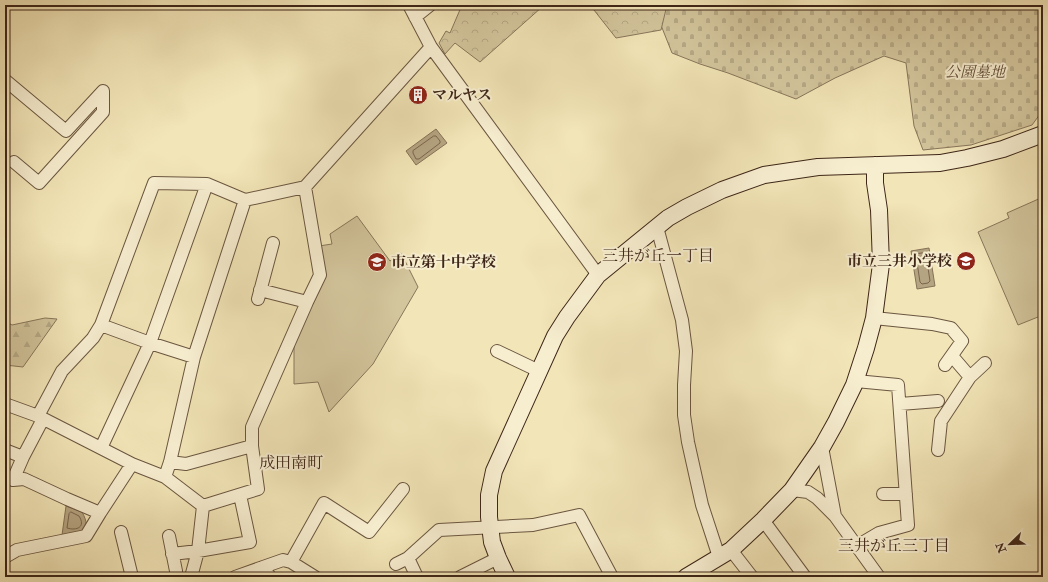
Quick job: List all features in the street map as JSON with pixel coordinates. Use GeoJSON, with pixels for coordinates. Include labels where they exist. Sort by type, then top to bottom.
{"type":"FeatureCollection","features":[{"type":"Feature","properties":{"kind":"street"},"geometry":{"type":"LineString","coordinates":[[409,5],[431,47],[598,275]]}},
{"type":"Feature","properties":{"kind":"street"},"geometry":{"type":"LineString","coordinates":[[415,17],[430,5]]}},
{"type":"Feature","properties":{"kind":"street"},"geometry":{"type":"LineString","coordinates":[[9,479],[23,456],[62,371],[93,338],[101,325],[154,183],[207,184],[245,200],[305,187],[431,47]]}},
{"type":"Feature","properties":{"kind":"street"},"geometry":{"type":"LineString","coordinates":[[5,80],[66,131],[104,91],[103,112],[39,183],[14,162]]}},
{"type":"Feature","properties":{"kind":"street"},"geometry":{"type":"LineString","coordinates":[[507,577],[492,542],[490,528],[489,495],[494,471],[555,336],[598,275],[668,218],[710,196],[764,175],[818,167],[940,163],[1003,149],[1043,134]]}},
{"type":"Feature","properties":{"kind":"street"},"geometry":{"type":"LineString","coordinates":[[686,577],[725,554],[763,520],[792,490],[822,448],[856,381],[874,318],[881,264],[879,210],[875,183],[875,165]]}},
{"type":"Feature","properties":{"kind":"street"},"geometry":{"type":"LineString","coordinates":[[102,448],[150,343],[207,184]]}},
{"type":"Feature","properties":{"kind":"street"},"geometry":{"type":"LineString","coordinates":[[203,506],[258,489],[252,446],[252,428],[320,275],[305,187]]}},
{"type":"Feature","properties":{"kind":"street"},"geometry":{"type":"LineString","coordinates":[[165,477],[170,462],[194,357],[245,200]]}},
{"type":"Feature","properties":{"kind":"street"},"geometry":{"type":"LineString","coordinates":[[657,227],[682,320],[686,351],[684,415],[688,442],[702,505],[725,554],[752,577]]}},
{"type":"Feature","properties":{"kind":"street"},"geometry":{"type":"LineString","coordinates":[[273,243],[259,294],[307,302]]}},
{"type":"Feature","properties":{"kind":"street"},"geometry":{"type":"LineString","coordinates":[[874,318],[932,324],[951,328],[962,341],[948,360],[970,377]]}},
{"type":"Feature","properties":{"kind":"street"},"geometry":{"type":"LineString","coordinates":[[101,325],[194,357]]}},
{"type":"Feature","properties":{"kind":"street"},"geometry":{"type":"LineString","coordinates":[[497,351],[539,371]]}},
{"type":"Feature","properties":{"kind":"street"},"geometry":{"type":"LineString","coordinates":[[938,450],[941,421],[970,377],[985,363]]}},
{"type":"Feature","properties":{"kind":"street"},"geometry":{"type":"LineString","coordinates":[[856,381],[898,385],[908,525],[878,532],[857,546]]}},
{"type":"Feature","properties":{"kind":"street"},"geometry":{"type":"LineString","coordinates":[[900,404],[938,401]]}},
{"type":"Feature","properties":{"kind":"street"},"geometry":{"type":"LineString","coordinates":[[5,404],[40,418],[132,464],[165,477],[203,506]]}},
{"type":"Feature","properties":{"kind":"street"},"geometry":{"type":"LineString","coordinates":[[170,462],[186,464],[252,446]]}},
{"type":"Feature","properties":{"kind":"street"},"geometry":{"type":"LineString","coordinates":[[822,448],[835,516]]}},
{"type":"Feature","properties":{"kind":"street"},"geometry":{"type":"LineString","coordinates":[[5,450],[23,456]]}},
{"type":"Feature","properties":{"kind":"street"},"geometry":{"type":"LineString","coordinates":[[5,557],[17,550],[86,536],[132,464]]}},
{"type":"Feature","properties":{"kind":"street"},"geometry":{"type":"LineString","coordinates":[[9,479],[24,479],[67,500],[100,513]]}},
{"type":"Feature","properties":{"kind":"street"},"geometry":{"type":"LineString","coordinates":[[291,562],[324,503],[369,532],[403,489]]}},
{"type":"Feature","properties":{"kind":"street"},"geometry":{"type":"LineString","coordinates":[[792,490],[808,492],[817,498],[835,516],[879,577]]}},
{"type":"Feature","properties":{"kind":"street"},"geometry":{"type":"LineString","coordinates":[[883,494],[906,494]]}},
{"type":"Feature","properties":{"kind":"street"},"geometry":{"type":"LineString","coordinates":[[172,554],[250,542],[240,495]]}},
{"type":"Feature","properties":{"kind":"street"},"geometry":{"type":"LineString","coordinates":[[191,577],[198,551],[203,506]]}},
{"type":"Feature","properties":{"kind":"street"},"geometry":{"type":"LineString","coordinates":[[396,564],[408,558],[439,530],[533,525],[579,515],[612,577]]}},
{"type":"Feature","properties":{"kind":"street"},"geometry":{"type":"LineString","coordinates":[[763,520],[805,577]]}},
{"type":"Feature","properties":{"kind":"street"},"geometry":{"type":"LineString","coordinates":[[121,532],[132,577]]}},
{"type":"Feature","properties":{"kind":"street"},"geometry":{"type":"LineString","coordinates":[[169,536],[176,571]]}},
{"type":"Feature","properties":{"kind":"street"},"geometry":{"type":"LineString","coordinates":[[5,546],[17,550]]}},
{"type":"Feature","properties":{"kind":"street"},"geometry":{"type":"LineString","coordinates":[[408,558],[417,577]]}},
{"type":"Feature","properties":{"kind":"street"},"geometry":{"type":"LineString","coordinates":[[460,577],[498,558]]}},
{"type":"Feature","properties":{"kind":"street"},"geometry":{"type":"LineString","coordinates":[[234,577],[266,572],[283,560],[291,562],[316,577]]}},
{"type":"Feature","properties":{"kind":"green space"},"geometry":{"type":"Polygon","coordinates":[[[462,5],[547,5],[542,7],[480,62],[455,43],[445,54],[439,43],[446,31],[450,33],[462,5]]]}},
{"type":"Feature","properties":{"kind":"green space"},"geometry":{"type":"Polygon","coordinates":[[[590,5],[667,5],[661,30],[616,38],[590,5]]]}},
{"type":"Feature","properties":{"kind":"green space","name":"公園墓地"},"geometry":{"type":"Polygon","coordinates":[[[653,5],[1043,5],[1043,110],[1032,125],[971,145],[923,150],[914,126],[906,63],[884,56],[835,78],[796,99],[672,53],[653,5]]]}},
{"type":"Feature","properties":{"kind":"green space"},"geometry":{"type":"Polygon","coordinates":[[[1043,197],[1043,315],[1018,325],[978,232],[1009,218],[1007,213],[1043,197]]]}},
{"type":"Feature","properties":{"kind":"green space"},"geometry":{"type":"Polygon","coordinates":[[[357,216],[390,261],[401,253],[418,287],[373,364],[329,412],[318,382],[294,384],[294,343],[325,278],[319,246],[332,244],[330,234],[357,216]]]}},
{"type":"Feature","properties":{"kind":"green space"},"geometry":{"type":"Polygon","coordinates":[[[45,318],[57,319],[23,367],[5,365],[5,321],[12,325],[45,318]]]}},
{"type":"Feature","properties":{"kind":"water"},"geometry":{"type":"Polygon","coordinates":[[[436,129],[447,143],[416,165],[406,151],[436,129]]]}},
{"type":"Feature","properties":{"kind":"water"},"geometry":{"type":"Polygon","coordinates":[[[929,248],[935,286],[917,289],[911,251],[929,248]]]}},
{"type":"Feature","properties":{"kind":"water"},"geometry":{"type":"Polygon","coordinates":[[[66,506],[82,512],[86,524],[85,528],[78,532],[62,535],[66,506]]]}},
{"type":"Feature","properties":{"kind":"place","name":"マルヤス"},"geometry":{"type":"Point","coordinates":[418,95]}},
{"type":"Feature","properties":{"kind":"place","name":"市立三井小学校"},"geometry":{"type":"Point","coordinates":[966,261]}},
{"type":"Feature","properties":{"kind":"place","name":"市立第十中学校"},"geometry":{"type":"Point","coordinates":[377,262]}},
{"type":"Feature","properties":{"kind":"district","name":"三井が丘一丁目"},"geometry":{"type":"Point","coordinates":[658,256]}},
{"type":"Feature","properties":{"kind":"district","name":"成田南町"},"geometry":{"type":"Point","coordinates":[291,463]}},
{"type":"Feature","properties":{"kind":"district","name":"三井が丘三丁目"},"geometry":{"type":"Point","coordinates":[894,546]}}]}
